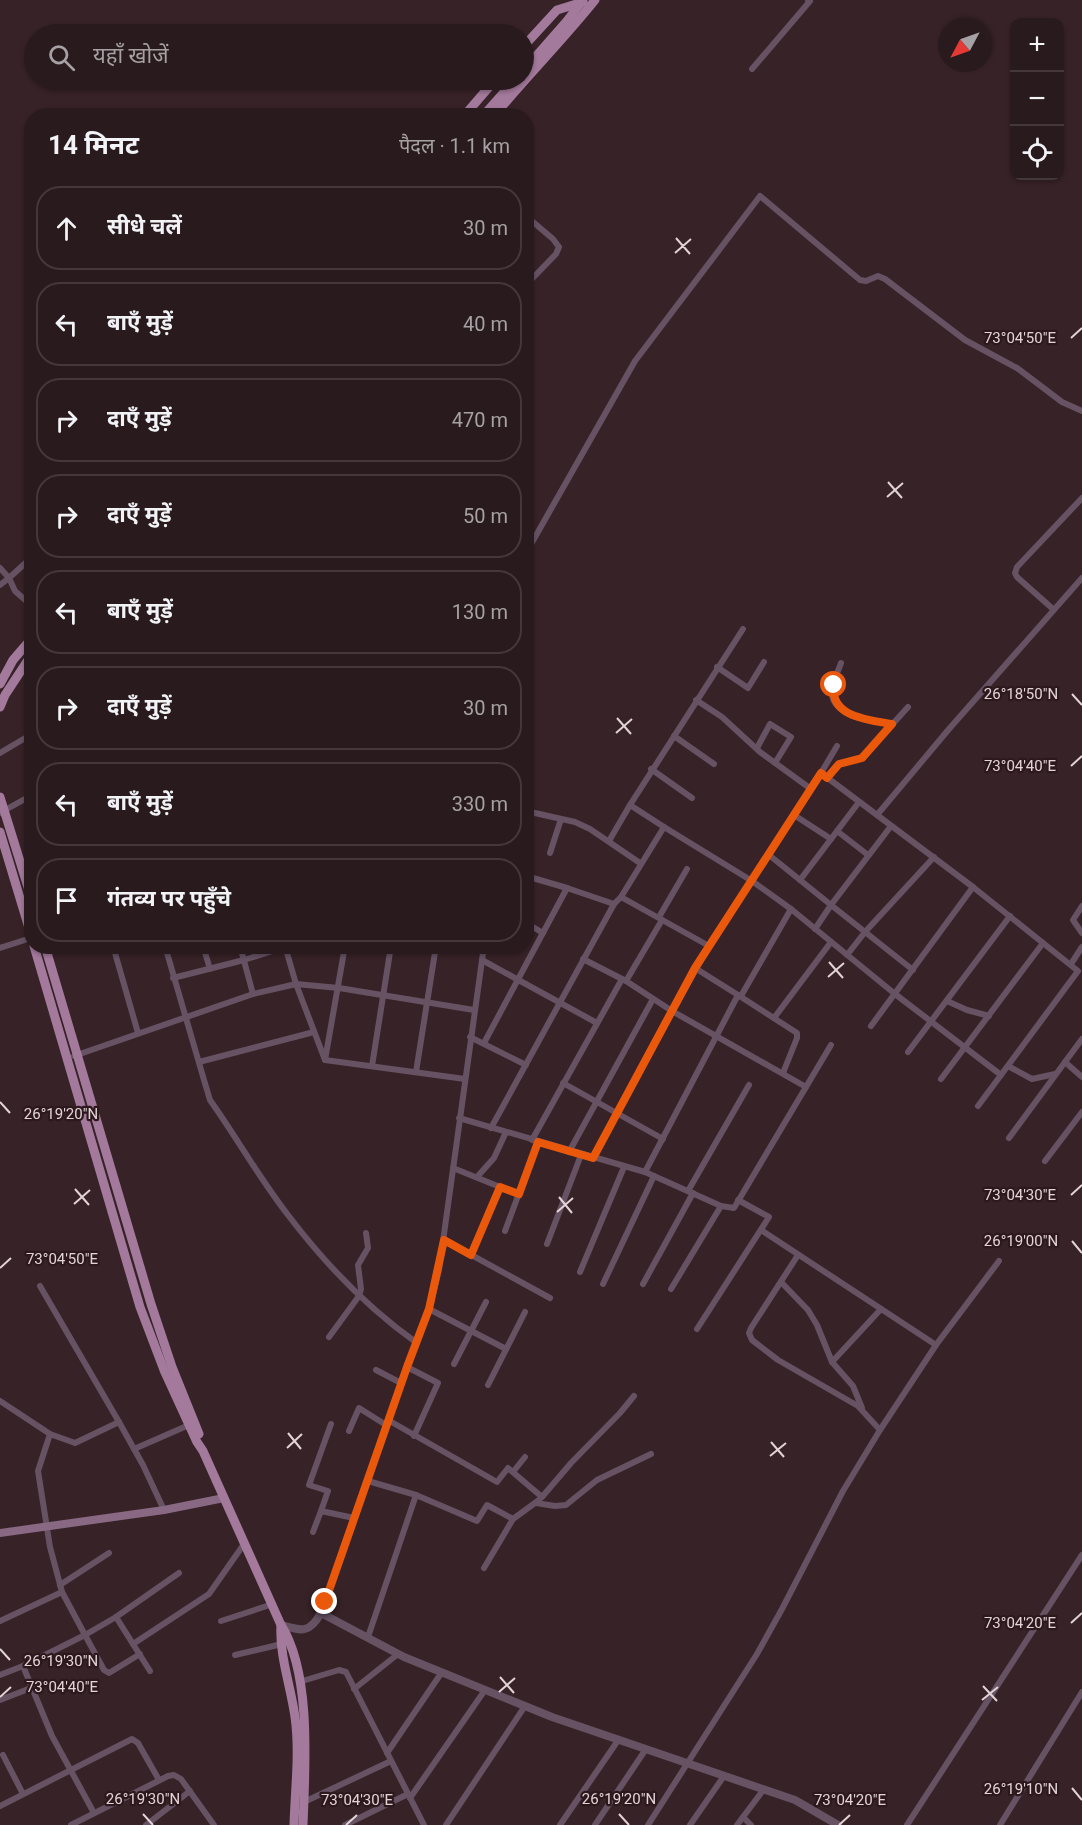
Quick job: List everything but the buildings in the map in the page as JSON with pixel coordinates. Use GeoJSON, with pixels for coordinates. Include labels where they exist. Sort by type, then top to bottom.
{"type":"FeatureCollection","features":[{"type":"Feature","properties":{"kind":"main road"},"geometry":{"type":"LineString","coordinates":[[534,59],[583,0]]}},
{"type":"Feature","properties":{"kind":"main road"},"geometry":{"type":"LineString","coordinates":[[534,35],[556,10],[590,0]]}},
{"type":"Feature","properties":{"kind":"main road"},"geometry":{"type":"LineString","coordinates":[[534,70],[564,39],[595,0]]}},
{"type":"Feature","properties":{"kind":"main road"},"geometry":{"type":"LineString","coordinates":[[471,108],[486,90]]}},
{"type":"Feature","properties":{"kind":"main road"},"geometry":{"type":"LineString","coordinates":[[490,108],[506,90]]}},
{"type":"Feature","properties":{"kind":"main road"},"geometry":{"type":"LineString","coordinates":[[500,108],[515,90]]}},
{"type":"Feature","properties":{"kind":"main road"},"geometry":{"type":"LineString","coordinates":[[0,684],[24,648]]}},
{"type":"Feature","properties":{"kind":"main road"},"geometry":{"type":"LineString","coordinates":[[0,707],[24,666]]}},
{"type":"Feature","properties":{"kind":"main road"},"geometry":{"type":"LineString","coordinates":[[0,797],[2,812],[24,877]]}},
{"type":"Feature","properties":{"kind":"main road"},"geometry":{"type":"LineString","coordinates":[[0,832],[24,914]]}},
{"type":"Feature","properties":{"kind":"main road"},"geometry":{"type":"LineString","coordinates":[[36,954],[140,1307],[164,1370],[289,1638],[299,1682],[306,1741],[303,1825]]}},
{"type":"Feature","properties":{"kind":"main road"},"geometry":{"type":"LineString","coordinates":[[47,954],[151,1304],[172,1367],[201,1439],[203,1451]]}},
{"type":"Feature","properties":{"kind":"main road"},"geometry":{"type":"LineString","coordinates":[[0,1533],[164,1510],[224,1498]]}},
{"type":"Feature","properties":{"kind":"main road"},"geometry":{"type":"LineString","coordinates":[[281,1625],[297,1740],[294,1825]]}},
{"type":"Feature","properties":{"kind":"street"},"geometry":{"type":"LineString","coordinates":[[556,10],[566,0]]}},
{"type":"Feature","properties":{"kind":"street"},"geometry":{"type":"LineString","coordinates":[[752,69],[808,0]]}},
{"type":"Feature","properties":{"kind":"street"},"geometry":{"type":"LineString","coordinates":[[534,539],[635,362],[760,196],[860,280],[866,281],[878,276],[885,279],[964,340],[1017,368],[1062,402],[1082,411]]}},
{"type":"Feature","properties":{"kind":"street"},"geometry":{"type":"LineString","coordinates":[[534,223],[559,247],[556,254],[534,276]]}},
{"type":"Feature","properties":{"kind":"street"},"geometry":{"type":"LineString","coordinates":[[1053,609],[1015,573],[1017,567],[1082,498]]}},
{"type":"Feature","properties":{"kind":"street"},"geometry":{"type":"LineString","coordinates":[[0,585],[24,565]]}},
{"type":"Feature","properties":{"kind":"street"},"geometry":{"type":"LineString","coordinates":[[0,568],[9,578],[15,591],[24,599]]}},
{"type":"Feature","properties":{"kind":"street"},"geometry":{"type":"LineString","coordinates":[[877,815],[1082,578]]}},
{"type":"Feature","properties":{"kind":"street"},"geometry":{"type":"LineString","coordinates":[[609,841],[651,769],[743,629]]}},
{"type":"Feature","properties":{"kind":"street"},"geometry":{"type":"LineString","coordinates":[[717,667],[748,688],[764,662]]}},
{"type":"Feature","properties":{"kind":"street"},"geometry":{"type":"LineString","coordinates":[[841,663],[832,694],[835,701],[849,714],[892,724]]}},
{"type":"Feature","properties":{"kind":"street"},"geometry":{"type":"LineString","coordinates":[[696,700],[722,717],[775,763],[811,789]]}},
{"type":"Feature","properties":{"kind":"street"},"geometry":{"type":"LineString","coordinates":[[827,778],[839,764],[862,758],[908,707]]}},
{"type":"Feature","properties":{"kind":"street"},"geometry":{"type":"LineString","coordinates":[[757,748],[770,724],[791,737],[775,763]]}},
{"type":"Feature","properties":{"kind":"street"},"geometry":{"type":"LineString","coordinates":[[674,736],[714,764]]}},
{"type":"Feature","properties":{"kind":"street"},"geometry":{"type":"LineString","coordinates":[[0,753],[24,739]]}},
{"type":"Feature","properties":{"kind":"street"},"geometry":{"type":"LineString","coordinates":[[593,1158],[695,968],[837,746]]}},
{"type":"Feature","properties":{"kind":"street"},"geometry":{"type":"LineString","coordinates":[[651,769],[692,798]]}},
{"type":"Feature","properties":{"kind":"street"},"geometry":{"type":"LineString","coordinates":[[821,773],[973,887],[1080,972],[978,1106]]}},
{"type":"Feature","properties":{"kind":"street"},"geometry":{"type":"LineString","coordinates":[[2,812],[24,800]]}},
{"type":"Feature","properties":{"kind":"street"},"geometry":{"type":"LineString","coordinates":[[800,880],[859,802]]}},
{"type":"Feature","properties":{"kind":"street"},"geometry":{"type":"LineString","coordinates":[[630,805],[752,881],[791,909],[895,994],[1001,1075]]}},
{"type":"Feature","properties":{"kind":"street"},"geometry":{"type":"LineString","coordinates":[[534,813],[575,822],[590,829],[640,863]]}},
{"type":"Feature","properties":{"kind":"street"},"geometry":{"type":"LineString","coordinates":[[794,815],[831,839]]}},
{"type":"Feature","properties":{"kind":"street"},"geometry":{"type":"LineString","coordinates":[[550,853],[561,819]]}},
{"type":"Feature","properties":{"kind":"street"},"geometry":{"type":"LineString","coordinates":[[815,929],[891,826]]}},
{"type":"Feature","properties":{"kind":"street"},"geometry":{"type":"LineString","coordinates":[[491,1128],[614,904],[621,897],[664,827]]}},
{"type":"Feature","properties":{"kind":"street"},"geometry":{"type":"LineString","coordinates":[[837,831],[868,855]]}},
{"type":"Feature","properties":{"kind":"street"},"geometry":{"type":"LineString","coordinates":[[769,855],[913,970]]}},
{"type":"Feature","properties":{"kind":"street"},"geometry":{"type":"LineString","coordinates":[[847,955],[865,932],[934,858]]}},
{"type":"Feature","properties":{"kind":"street"},"geometry":{"type":"LineString","coordinates":[[505,1231],[535,1141],[563,1083],[661,919],[687,869]]}},
{"type":"Feature","properties":{"kind":"street"},"geometry":{"type":"LineString","coordinates":[[534,878],[614,904]]}},
{"type":"Feature","properties":{"kind":"street"},"geometry":{"type":"LineString","coordinates":[[871,1026],[973,887]]}},
{"type":"Feature","properties":{"kind":"street"},"geometry":{"type":"LineString","coordinates":[[534,949],[567,888]]}},
{"type":"Feature","properties":{"kind":"street"},"geometry":{"type":"LineString","coordinates":[[621,897],[709,946]]}},
{"type":"Feature","properties":{"kind":"street"},"geometry":{"type":"LineString","coordinates":[[1082,906],[1073,920],[1082,933]]}},
{"type":"Feature","properties":{"kind":"street"},"geometry":{"type":"LineString","coordinates":[[645,1172],[717,1036],[791,909]]}},
{"type":"Feature","properties":{"kind":"street"},"geometry":{"type":"LineString","coordinates":[[908,1052],[1010,916]]}},
{"type":"Feature","properties":{"kind":"street"},"geometry":{"type":"LineString","coordinates":[[534,928],[543,933]]}},
{"type":"Feature","properties":{"kind":"street"},"geometry":{"type":"LineString","coordinates":[[0,948],[24,940]]}},
{"type":"Feature","properties":{"kind":"street"},"geometry":{"type":"LineString","coordinates":[[774,1018],[831,942]]}},
{"type":"Feature","properties":{"kind":"street"},"geometry":{"type":"LineString","coordinates":[[941,1079],[1043,943]]}},
{"type":"Feature","properties":{"kind":"street"},"geometry":{"type":"LineString","coordinates":[[1071,964],[1082,948]]}},
{"type":"Feature","properties":{"kind":"street"},"geometry":{"type":"LineString","coordinates":[[115,954],[138,1033]]}},
{"type":"Feature","properties":{"kind":"street"},"geometry":{"type":"LineString","coordinates":[[167,954],[210,1100],[286,1214],[308,1240],[359,1296],[386,1321],[417,1343]]}},
{"type":"Feature","properties":{"kind":"street"},"geometry":{"type":"LineString","coordinates":[[205,954],[210,969]]}},
{"type":"Feature","properties":{"kind":"street"},"geometry":{"type":"LineString","coordinates":[[242,954],[253,994]]}},
{"type":"Feature","properties":{"kind":"street"},"geometry":{"type":"LineString","coordinates":[[174,978],[263,954]]}},
{"type":"Feature","properties":{"kind":"street"},"geometry":{"type":"LineString","coordinates":[[287,954],[325,1060]]}},
{"type":"Feature","properties":{"kind":"street"},"geometry":{"type":"LineString","coordinates":[[325,1060],[344,954]]}},
{"type":"Feature","properties":{"kind":"street"},"geometry":{"type":"LineString","coordinates":[[372,1066],[390,954]]}},
{"type":"Feature","properties":{"kind":"street"},"geometry":{"type":"LineString","coordinates":[[416,1072],[435,954]]}},
{"type":"Feature","properties":{"kind":"street"},"geometry":{"type":"LineString","coordinates":[[281,1625],[302,1630],[314,1625],[321,1613],[429,1309],[444,1240],[483,954]]}},
{"type":"Feature","properties":{"kind":"street"},"geometry":{"type":"LineString","coordinates":[[484,1043],[531,954]]}},
{"type":"Feature","properties":{"kind":"street"},"geometry":{"type":"LineString","coordinates":[[583,959],[624,980],[672,1011],[806,1087]]}},
{"type":"Feature","properties":{"kind":"street"},"geometry":{"type":"LineString","coordinates":[[482,960],[597,1023]]}},
{"type":"Feature","properties":{"kind":"street"},"geometry":{"type":"LineString","coordinates":[[695,968],[794,1030],[798,1035],[783,1073]]}},
{"type":"Feature","properties":{"kind":"street"},"geometry":{"type":"LineString","coordinates":[[67,1058],[253,994],[296,984],[339,987],[474,1010]]}},
{"type":"Feature","properties":{"kind":"street"},"geometry":{"type":"LineString","coordinates":[[569,1152],[653,999]]}},
{"type":"Feature","properties":{"kind":"street"},"geometry":{"type":"LineString","coordinates":[[946,1001],[989,1016]]}},
{"type":"Feature","properties":{"kind":"street"},"geometry":{"type":"LineString","coordinates":[[199,1062],[314,1032]]}},
{"type":"Feature","properties":{"kind":"street"},"geometry":{"type":"LineString","coordinates":[[470,1037],[526,1065]]}},
{"type":"Feature","properties":{"kind":"street"},"geometry":{"type":"LineString","coordinates":[[1009,1138],[1082,1039]]}},
{"type":"Feature","properties":{"kind":"street"},"geometry":{"type":"LineString","coordinates":[[459,1118],[569,1152],[645,1172],[721,1206],[734,1208],[831,1045]]}},
{"type":"Feature","properties":{"kind":"street"},"geometry":{"type":"LineString","coordinates":[[325,1060],[465,1079]]}},
{"type":"Feature","properties":{"kind":"street"},"geometry":{"type":"LineString","coordinates":[[1065,1062],[1082,1077]]}},
{"type":"Feature","properties":{"kind":"street"},"geometry":{"type":"LineString","coordinates":[[1008,1066],[1032,1079],[1056,1074]]}},
{"type":"Feature","properties":{"kind":"street"},"geometry":{"type":"LineString","coordinates":[[563,1083],[663,1139]]}},
{"type":"Feature","properties":{"kind":"street"},"geometry":{"type":"LineString","coordinates":[[644,1284],[749,1085]]}},
{"type":"Feature","properties":{"kind":"street"},"geometry":{"type":"LineString","coordinates":[[1045,1161],[1082,1112]]}},
{"type":"Feature","properties":{"kind":"street"},"geometry":{"type":"LineString","coordinates":[[477,1177],[494,1158],[506,1132]]}},
{"type":"Feature","properties":{"kind":"street"},"geometry":{"type":"LineString","coordinates":[[547,1244],[581,1155]]}},
{"type":"Feature","properties":{"kind":"street"},"geometry":{"type":"LineString","coordinates":[[580,1272],[624,1167]]}},
{"type":"Feature","properties":{"kind":"street"},"geometry":{"type":"LineString","coordinates":[[453,1168],[519,1194]]}},
{"type":"Feature","properties":{"kind":"street"},"geometry":{"type":"LineString","coordinates":[[603,1284],[654,1176]]}},
{"type":"Feature","properties":{"kind":"street"},"geometry":{"type":"LineString","coordinates":[[471,1255],[500,1187]]}},
{"type":"Feature","properties":{"kind":"street"},"geometry":{"type":"LineString","coordinates":[[697,1329],[769,1217],[738,1200]]}},
{"type":"Feature","properties":{"kind":"street"},"geometry":{"type":"LineString","coordinates":[[671,1289],[721,1206]]}},
{"type":"Feature","properties":{"kind":"street"},"geometry":{"type":"LineString","coordinates":[[761,1230],[936,1345]]}},
{"type":"Feature","properties":{"kind":"street"},"geometry":{"type":"LineString","coordinates":[[329,1337],[359,1296],[361,1289],[358,1265],[368,1248],[366,1233]]}},
{"type":"Feature","properties":{"kind":"street"},"geometry":{"type":"LineString","coordinates":[[444,1240],[550,1298]]}},
{"type":"Feature","properties":{"kind":"street"},"geometry":{"type":"LineString","coordinates":[[798,1255],[751,1328],[752,1340],[778,1359],[862,1409],[880,1430]]}},
{"type":"Feature","properties":{"kind":"street"},"geometry":{"type":"LineString","coordinates":[[648,1825],[683,1772],[686,1762],[757,1654],[843,1491],[880,1430],[936,1345],[999,1261]]}},
{"type":"Feature","properties":{"kind":"street"},"geometry":{"type":"LineString","coordinates":[[781,1282],[808,1310],[817,1324],[832,1362],[853,1386],[862,1409]]}},
{"type":"Feature","properties":{"kind":"street"},"geometry":{"type":"LineString","coordinates":[[40,1286],[134,1449],[164,1510]]}},
{"type":"Feature","properties":{"kind":"street"},"geometry":{"type":"LineString","coordinates":[[454,1364],[486,1302]]}},
{"type":"Feature","properties":{"kind":"street"},"geometry":{"type":"LineString","coordinates":[[429,1309],[506,1349]]}},
{"type":"Feature","properties":{"kind":"street"},"geometry":{"type":"LineString","coordinates":[[832,1362],[880,1309]]}},
{"type":"Feature","properties":{"kind":"street"},"geometry":{"type":"LineString","coordinates":[[488,1385],[525,1312]]}},
{"type":"Feature","properties":{"kind":"street"},"geometry":{"type":"LineString","coordinates":[[407,1367],[438,1383],[414,1436]]}},
{"type":"Feature","properties":{"kind":"street"},"geometry":{"type":"LineString","coordinates":[[376,1370],[401,1383]]}},
{"type":"Feature","properties":{"kind":"street"},"geometry":{"type":"LineString","coordinates":[[484,1568],[513,1520],[542,1497],[634,1396]]}},
{"type":"Feature","properties":{"kind":"street"},"geometry":{"type":"LineString","coordinates":[[0,1401],[50,1434],[75,1443],[119,1422]]}},
{"type":"Feature","properties":{"kind":"street"},"geometry":{"type":"LineString","coordinates":[[349,1431],[359,1408],[497,1482],[508,1468],[542,1497]]}},
{"type":"Feature","properties":{"kind":"street"},"geometry":{"type":"LineString","coordinates":[[313,1532],[328,1491],[309,1485],[331,1424]]}},
{"type":"Feature","properties":{"kind":"street"},"geometry":{"type":"LineString","coordinates":[[134,1449],[189,1425]]}},
{"type":"Feature","properties":{"kind":"street"},"geometry":{"type":"LineString","coordinates":[[50,1434],[38,1471],[46,1525],[62,1593],[104,1670],[109,1673],[140,1654]]}},
{"type":"Feature","properties":{"kind":"street"},"geometry":{"type":"LineString","coordinates":[[536,1503],[566,1505],[597,1480],[651,1454]]}},
{"type":"Feature","properties":{"kind":"street"},"geometry":{"type":"LineString","coordinates":[[513,1472],[525,1457]]}},
{"type":"Feature","properties":{"kind":"street"},"geometry":{"type":"LineString","coordinates":[[368,1481],[416,1495],[477,1521],[487,1505],[513,1520]]}},
{"type":"Feature","properties":{"kind":"street"},"geometry":{"type":"LineString","coordinates":[[368,1637],[416,1495]]}},
{"type":"Feature","properties":{"kind":"street"},"geometry":{"type":"LineString","coordinates":[[321,1511],[354,1518]]}},
{"type":"Feature","properties":{"kind":"street"},"geometry":{"type":"LineString","coordinates":[[133,1644],[209,1594],[244,1544]]}},
{"type":"Feature","properties":{"kind":"street"},"geometry":{"type":"LineString","coordinates":[[60,1585],[109,1553]]}},
{"type":"Feature","properties":{"kind":"street"},"geometry":{"type":"LineString","coordinates":[[907,1825],[1082,1555]]}},
{"type":"Feature","properties":{"kind":"street"},"geometry":{"type":"LineString","coordinates":[[1,1672],[23,1666],[85,1635],[116,1617],[179,1573]]}},
{"type":"Feature","properties":{"kind":"street"},"geometry":{"type":"LineString","coordinates":[[0,1621],[62,1593]]}},
{"type":"Feature","properties":{"kind":"street"},"geometry":{"type":"LineString","coordinates":[[221,1621],[273,1604]]}},
{"type":"Feature","properties":{"kind":"street"},"geometry":{"type":"LineString","coordinates":[[321,1613],[398,1654],[485,1690],[795,1800],[838,1825]]}},
{"type":"Feature","properties":{"kind":"street"},"geometry":{"type":"LineString","coordinates":[[116,1617],[150,1671]]}},
{"type":"Feature","properties":{"kind":"street"},"geometry":{"type":"LineString","coordinates":[[235,1655],[282,1644]]}},
{"type":"Feature","properties":{"kind":"street"},"geometry":{"type":"LineString","coordinates":[[354,1689],[398,1654]]}},
{"type":"Feature","properties":{"kind":"street"},"geometry":{"type":"LineString","coordinates":[[23,1666],[30,1688],[52,1736],[94,1813]]}},
{"type":"Feature","properties":{"kind":"street"},"geometry":{"type":"LineString","coordinates":[[299,1682],[342,1670],[346,1672],[424,1825]]}},
{"type":"Feature","properties":{"kind":"street"},"geometry":{"type":"LineString","coordinates":[[387,1753],[442,1672]]}},
{"type":"Feature","properties":{"kind":"street"},"geometry":{"type":"LineString","coordinates":[[0,1700],[30,1688]]}},
{"type":"Feature","properties":{"kind":"street"},"geometry":{"type":"LineString","coordinates":[[345,1825],[409,1796],[485,1690]]}},
{"type":"Feature","properties":{"kind":"street"},"geometry":{"type":"LineString","coordinates":[[1000,1825],[1082,1692]]}},
{"type":"Feature","properties":{"kind":"street"},"geometry":{"type":"LineString","coordinates":[[446,1825],[525,1706]]}},
{"type":"Feature","properties":{"kind":"street"},"geometry":{"type":"LineString","coordinates":[[0,1806],[132,1739],[138,1743],[159,1780]]}},
{"type":"Feature","properties":{"kind":"street"},"geometry":{"type":"LineString","coordinates":[[560,1825],[618,1739]]}},
{"type":"Feature","properties":{"kind":"street"},"geometry":{"type":"LineString","coordinates":[[595,1825],[646,1749]]}},
{"type":"Feature","properties":{"kind":"street"},"geometry":{"type":"LineString","coordinates":[[3,1755],[23,1794]]}},
{"type":"Feature","properties":{"kind":"street"},"geometry":{"type":"LineString","coordinates":[[304,1802],[391,1761]]}},
{"type":"Feature","properties":{"kind":"street"},"geometry":{"type":"LineString","coordinates":[[71,1825],[159,1780],[174,1775],[181,1779],[214,1825]]}},
{"type":"Feature","properties":{"kind":"street"},"geometry":{"type":"LineString","coordinates":[[690,1825],[724,1776]]}},
{"type":"Feature","properties":{"kind":"street"},"geometry":{"type":"LineString","coordinates":[[737,1825],[765,1789]]}},
{"type":"Feature","properties":{"kind":"street"},"geometry":{"type":"LineString","coordinates":[[146,1825],[190,1791]]}},
{"type":"Feature","properties":{"kind":"street"},"geometry":{"type":"LineString","coordinates":[[743,1817],[751,1825]]}},
{"type":"Feature","properties":{"kind":"route"},"geometry":{"type":"LineString","coordinates":[[325,1602],[429,1309],[444,1240],[471,1255],[500,1187],[519,1194],[538,1142],[593,1158],[695,968],[821,773],[827,778],[839,764],[862,758],[892,724],[849,714],[835,701],[832,694],[834,685]]}}]}
